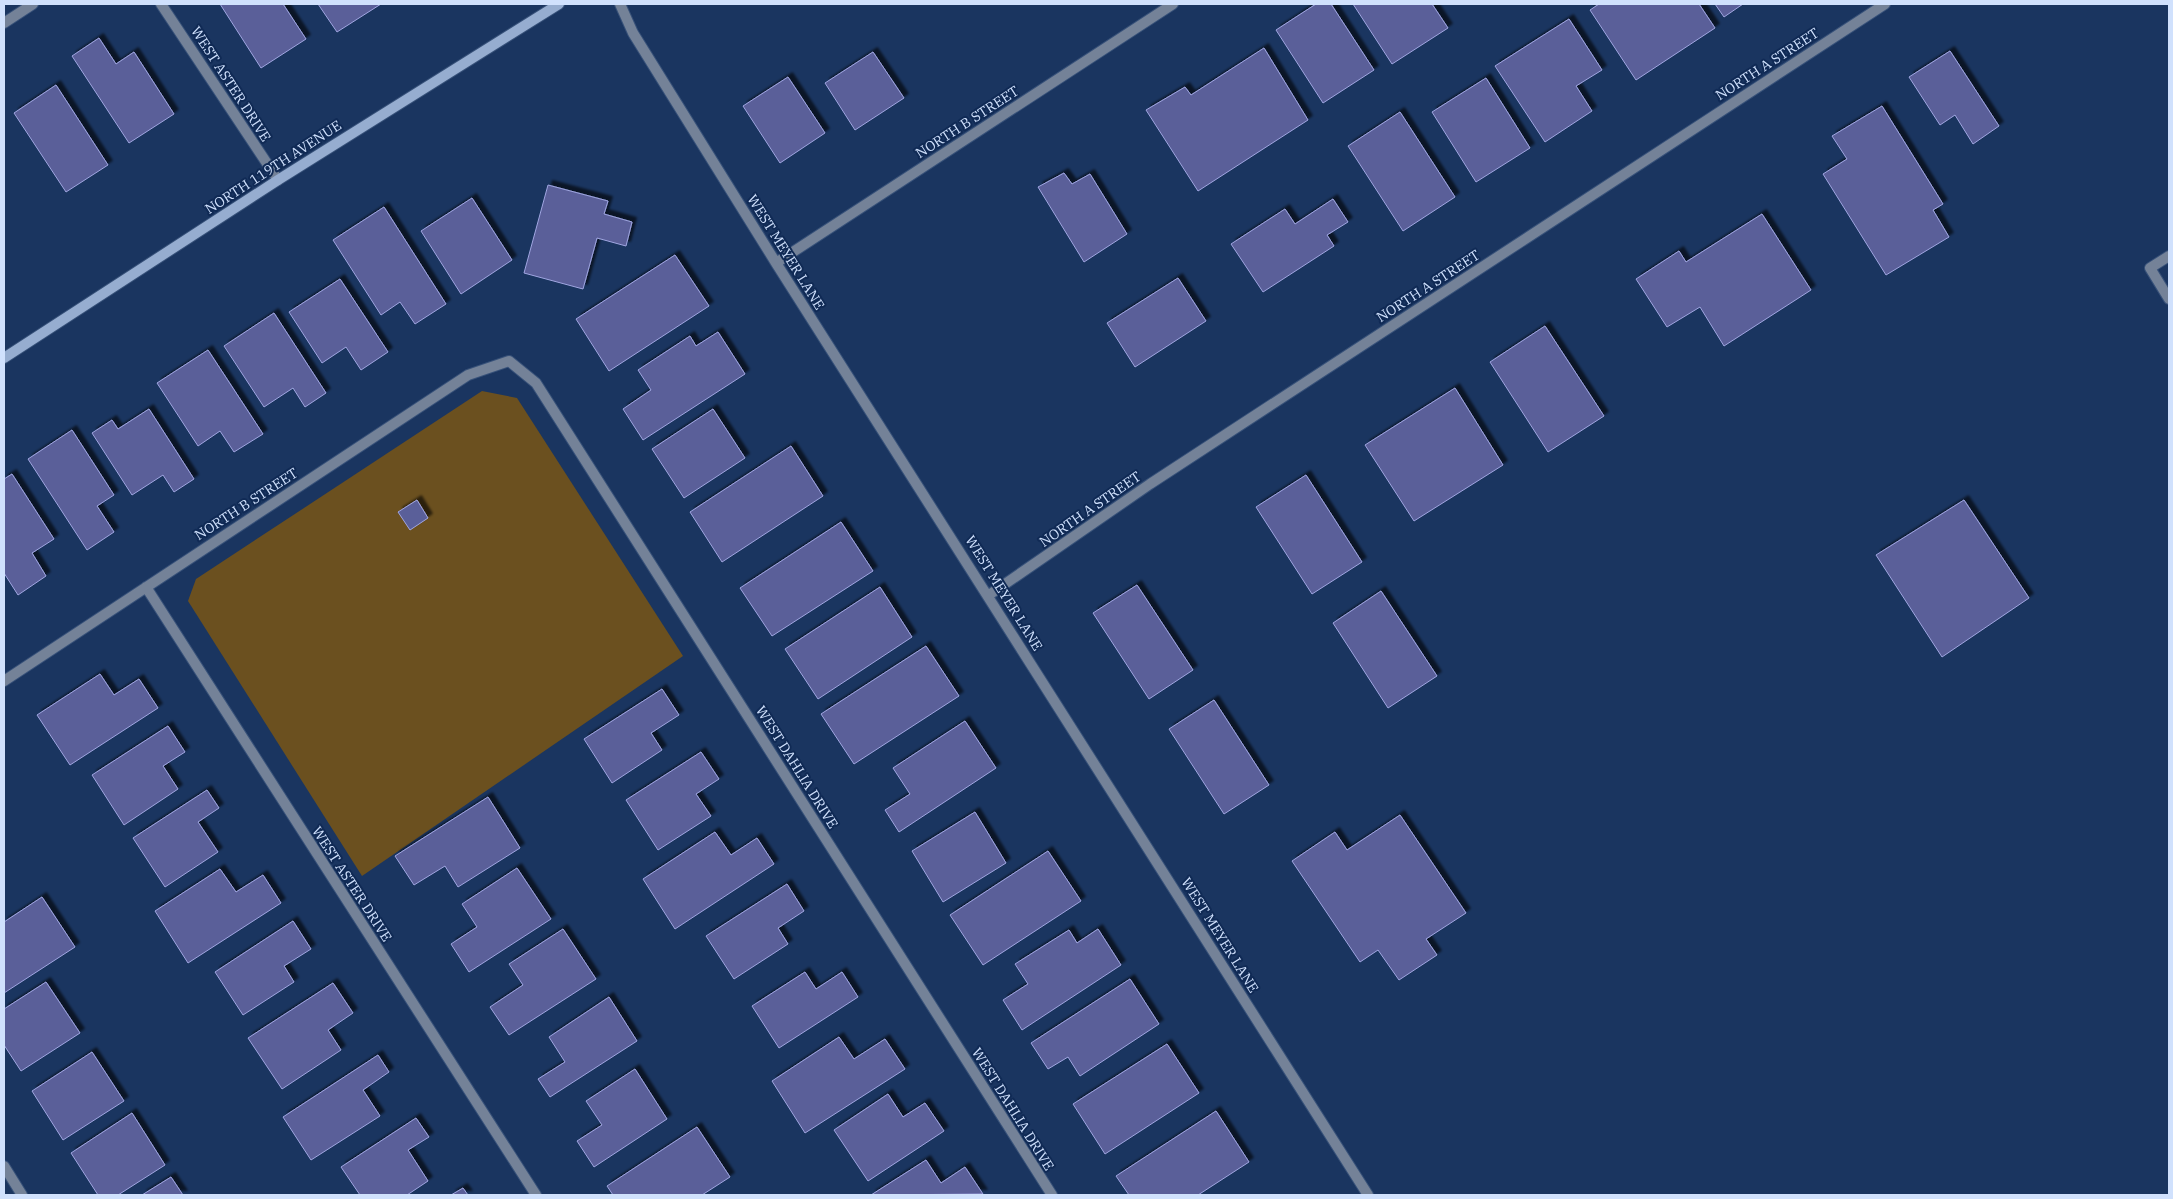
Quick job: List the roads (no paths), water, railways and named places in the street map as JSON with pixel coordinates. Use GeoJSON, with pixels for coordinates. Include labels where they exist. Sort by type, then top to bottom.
{"type":"FeatureCollection","features":[{"type":"Feature","properties":{"kind":"street"},"geometry":{"type":"LineString","coordinates":[[4,23],[33,4]]}},
{"type":"Feature","properties":{"kind":"street","name":"WEST ASTER DRIVE"},"geometry":{"type":"LineString","coordinates":[[162,4],[278,180]]}},
{"type":"Feature","properties":{"kind":"street","name":"NORTH 119TH AVENUE"},"geometry":{"type":"LineString","coordinates":[[4,358],[278,180],[559,4]]}},
{"type":"Feature","properties":{"kind":"street","name":"WEST MEYER LANE"},"geometry":{"type":"LineString","coordinates":[[620,4],[633,33],[776,263],[989,595],[1368,1195]]}},
{"type":"Feature","properties":{"kind":"street","name":"NORTH B STREET"},"geometry":{"type":"LineString","coordinates":[[776,263],[1173,4]]}},
{"type":"Feature","properties":{"kind":"street","name":"NORTH A STREET"},"geometry":{"type":"LineString","coordinates":[[989,595],[1150,484],[1885,4]]}},
{"type":"Feature","properties":{"kind":"street"},"geometry":{"type":"LineString","coordinates":[[2169,256],[2150,268],[2169,299]]}},
{"type":"Feature","properties":{"kind":"street","name":"NORTH B STREET"},"geometry":{"type":"LineString","coordinates":[[4,680],[468,375],[509,361]]}},
{"type":"Feature","properties":{"kind":"street","name":"WEST DAHLIA DRIVE"},"geometry":{"type":"LineString","coordinates":[[509,361],[536,383],[1052,1195]]}},
{"type":"Feature","properties":{"kind":"street","name":"WEST ASTER DRIVE"},"geometry":{"type":"LineString","coordinates":[[146,587],[536,1195]]}},
{"type":"Feature","properties":{"kind":"street"},"geometry":{"type":"LineString","coordinates":[[4,1166],[22,1195]]}}]}
